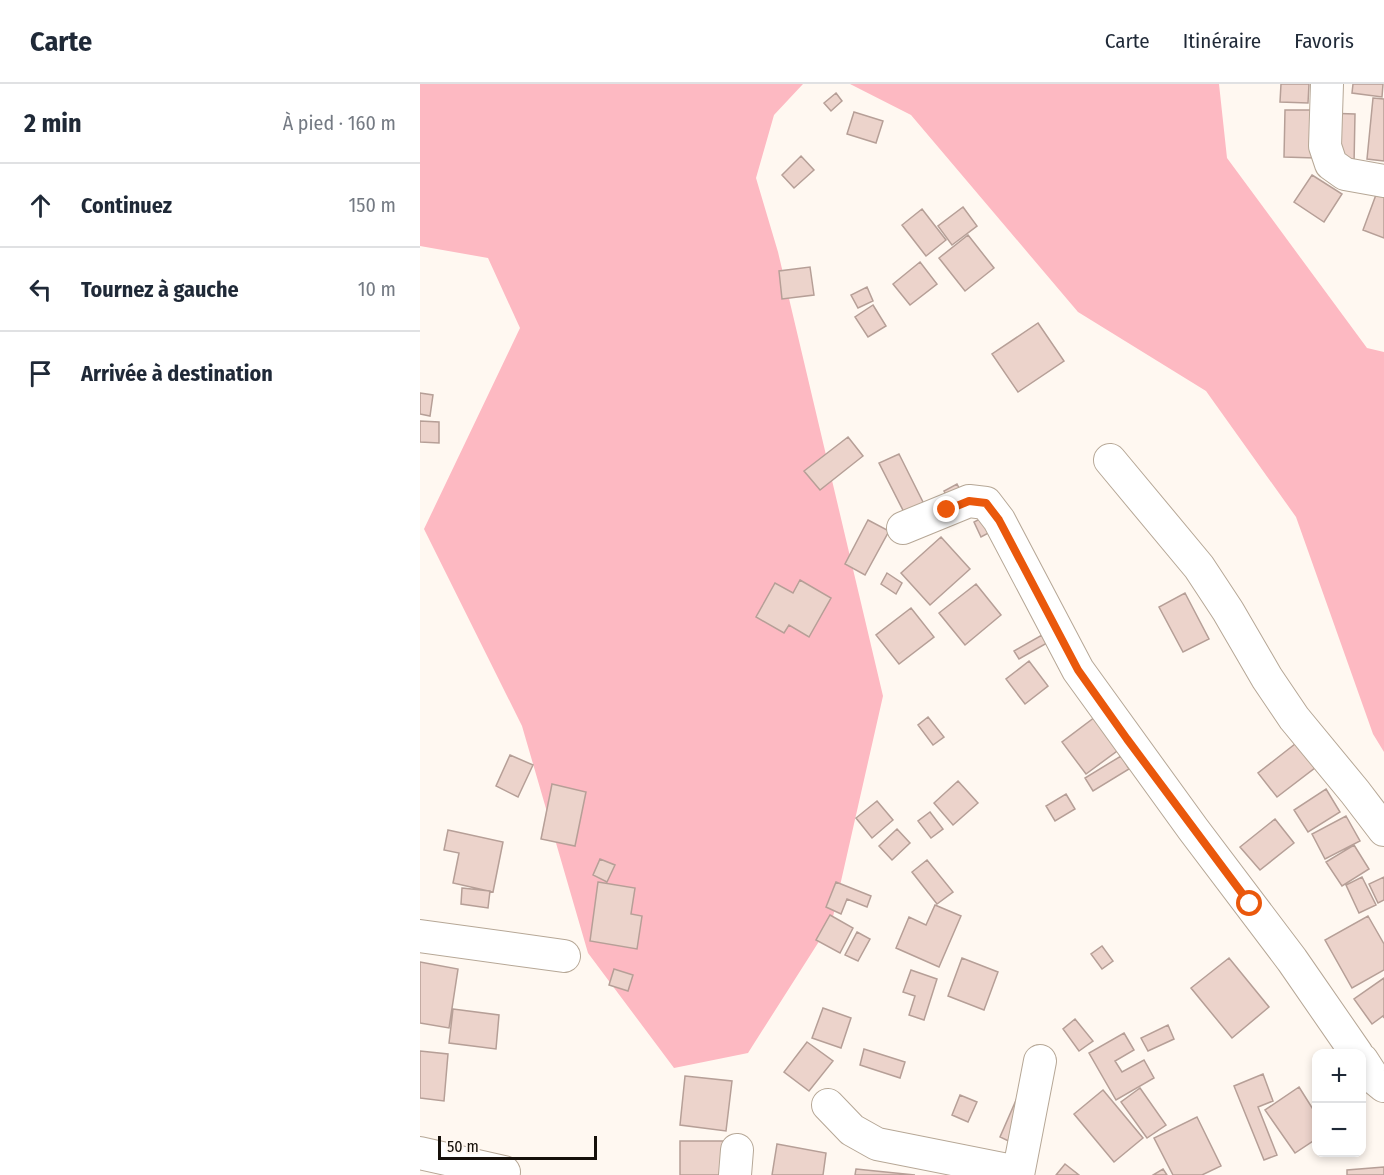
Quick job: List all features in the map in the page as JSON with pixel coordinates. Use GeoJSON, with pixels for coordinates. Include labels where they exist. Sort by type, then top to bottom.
{"type":"FeatureCollection","features":[{"type":"Feature","properties":{"kind":"street"},"geometry":{"type":"LineString","coordinates":[[1327,84],[1325,146],[1331,164],[1345,174],[1384,181]]}},
{"type":"Feature","properties":{"kind":"street"},"geometry":{"type":"LineString","coordinates":[[1110,460],[1199,567],[1294,718],[1384,830]]}},
{"type":"Feature","properties":{"kind":"street"},"geometry":{"type":"LineString","coordinates":[[903,528],[969,501],[986,503],[999,520],[1078,670],[1193,829],[1292,960],[1354,1049]]}},
{"type":"Feature","properties":{"kind":"street"},"geometry":{"type":"LineString","coordinates":[[420,936],[564,956]]}},
{"type":"Feature","properties":{"kind":"street"},"geometry":{"type":"LineString","coordinates":[[828,1105],[852,1130],[877,1144],[1018,1174],[1041,1061]]}},
{"type":"Feature","properties":{"kind":"street"},"geometry":{"type":"LineString","coordinates":[[1366,1066],[1373,1077],[1384,1086]]}},
{"type":"Feature","properties":{"kind":"street"},"geometry":{"type":"LineString","coordinates":[[420,1154],[504,1172]]}},
{"type":"Feature","properties":{"kind":"shaded area"},"geometry":{"type":"Polygon","coordinates":[[[420,84],[803,84],[774,115],[756,178],[778,252],[883,696],[832,921],[748,1053],[674,1068],[588,953],[522,726],[424,529],[520,328],[488,258],[420,246],[420,84]]]}},
{"type":"Feature","properties":{"kind":"shaded area"},"geometry":{"type":"Polygon","coordinates":[[[850,84],[1219,84],[1227,158],[1367,348],[1384,352],[1384,752],[1373,734],[1296,517],[1206,391],[1078,312],[911,115],[850,84]]]}},
{"type":"Feature","properties":{"kind":"building"},"geometry":{"type":"Polygon","coordinates":[[[1281,84],[1309,84],[1308,103],[1280,102],[1281,84]]]}},
{"type":"Feature","properties":{"kind":"building"},"geometry":{"type":"Polygon","coordinates":[[[1353,84],[1383,84],[1382,97],[1352,93],[1353,84]]]}},
{"type":"Feature","properties":{"kind":"building"},"geometry":{"type":"Polygon","coordinates":[[[836,93],[842,101],[831,111],[824,103],[836,93]]]}},
{"type":"Feature","properties":{"kind":"building"},"geometry":{"type":"Polygon","coordinates":[[[1373,98],[1384,99],[1384,161],[1367,159],[1373,98]]]}},
{"type":"Feature","properties":{"kind":"building"},"geometry":{"type":"Polygon","coordinates":[[[1285,110],[1316,110],[1315,158],[1284,157],[1285,110]]]}},
{"type":"Feature","properties":{"kind":"building"},"geometry":{"type":"Polygon","coordinates":[[[854,112],[883,121],[876,143],[847,134],[854,112]]]}},
{"type":"Feature","properties":{"kind":"building"},"geometry":{"type":"Polygon","coordinates":[[[1324,113],[1355,114],[1354,165],[1322,164],[1324,113]]]}},
{"type":"Feature","properties":{"kind":"building"},"geometry":{"type":"Polygon","coordinates":[[[801,156],[814,170],[794,188],[782,175],[801,156]]]}},
{"type":"Feature","properties":{"kind":"building"},"geometry":{"type":"Polygon","coordinates":[[[1312,175],[1342,194],[1324,222],[1294,202],[1312,175]]]}},
{"type":"Feature","properties":{"kind":"building"},"geometry":{"type":"Polygon","coordinates":[[[1377,192],[1384,195],[1384,238],[1363,230],[1377,192]]]}},
{"type":"Feature","properties":{"kind":"building"},"geometry":{"type":"Polygon","coordinates":[[[963,207],[977,226],[952,245],[938,226],[963,207]]]}},
{"type":"Feature","properties":{"kind":"building"},"geometry":{"type":"Polygon","coordinates":[[[922,209],[946,240],[926,256],[902,225],[922,209]]]}},
{"type":"Feature","properties":{"kind":"building"},"geometry":{"type":"Polygon","coordinates":[[[968,235],[994,268],[965,291],[939,258],[968,235]]]}},
{"type":"Feature","properties":{"kind":"building"},"geometry":{"type":"Polygon","coordinates":[[[920,262],[937,284],[910,305],[893,284],[920,262]]]}},
{"type":"Feature","properties":{"kind":"building"},"geometry":{"type":"Polygon","coordinates":[[[810,267],[814,295],[782,299],[779,271],[810,267]]]}},
{"type":"Feature","properties":{"kind":"building"},"geometry":{"type":"Polygon","coordinates":[[[867,287],[873,301],[858,308],[851,295],[867,287]]]}},
{"type":"Feature","properties":{"kind":"building"},"geometry":{"type":"Polygon","coordinates":[[[873,305],[886,326],[868,337],[855,317],[873,305]]]}},
{"type":"Feature","properties":{"kind":"building"},"geometry":{"type":"Polygon","coordinates":[[[1038,323],[1064,361],[1018,392],[992,354],[1038,323]]]}},
{"type":"Feature","properties":{"kind":"building"},"geometry":{"type":"Polygon","coordinates":[[[420,393],[433,395],[430,416],[420,414],[420,393]]]}},
{"type":"Feature","properties":{"kind":"building"},"geometry":{"type":"Polygon","coordinates":[[[420,421],[439,422],[439,443],[420,442],[420,421]]]}},
{"type":"Feature","properties":{"kind":"building"},"geometry":{"type":"Polygon","coordinates":[[[848,437],[863,456],[820,490],[804,471],[848,437]]]}},
{"type":"Feature","properties":{"kind":"building"},"geometry":{"type":"Polygon","coordinates":[[[899,454],[930,516],[911,526],[879,463],[899,454]]]}},
{"type":"Feature","properties":{"kind":"building"},"geometry":{"type":"Polygon","coordinates":[[[957,484],[965,499],[952,506],[944,491],[957,484]]]}},
{"type":"Feature","properties":{"kind":"building"},"geometry":{"type":"Polygon","coordinates":[[[989,514],[996,529],[981,537],[974,522],[989,514]]]}},
{"type":"Feature","properties":{"kind":"building"},"geometry":{"type":"Polygon","coordinates":[[[868,520],[889,531],[865,575],[845,564],[868,520]]]}},
{"type":"Feature","properties":{"kind":"building"},"geometry":{"type":"Polygon","coordinates":[[[941,537],[970,569],[930,605],[901,573],[941,537]]]}},
{"type":"Feature","properties":{"kind":"building"},"geometry":{"type":"Polygon","coordinates":[[[887,573],[902,583],[896,594],[881,584],[887,573]]]}},
{"type":"Feature","properties":{"kind":"building"},"geometry":{"type":"Polygon","coordinates":[[[800,580],[831,598],[809,637],[789,625],[784,633],[756,617],[775,583],[793,593],[800,580]]]}},
{"type":"Feature","properties":{"kind":"building"},"geometry":{"type":"Polygon","coordinates":[[[976,584],[1001,615],[965,645],[939,613],[976,584]]]}},
{"type":"Feature","properties":{"kind":"building"},"geometry":{"type":"Polygon","coordinates":[[[1185,593],[1209,639],[1183,652],[1159,607],[1185,593]]]}},
{"type":"Feature","properties":{"kind":"building"},"geometry":{"type":"Polygon","coordinates":[[[911,608],[934,637],[899,664],[876,635],[911,608]]]}},
{"type":"Feature","properties":{"kind":"building"},"geometry":{"type":"Polygon","coordinates":[[[1042,635],[1047,643],[1019,659],[1014,651],[1042,635]]]}},
{"type":"Feature","properties":{"kind":"building"},"geometry":{"type":"Polygon","coordinates":[[[1029,661],[1048,686],[1025,704],[1006,679],[1029,661]]]}},
{"type":"Feature","properties":{"kind":"building"},"geometry":{"type":"Polygon","coordinates":[[[1103,711],[1128,743],[1086,774],[1062,742],[1103,711]]]}},
{"type":"Feature","properties":{"kind":"building"},"geometry":{"type":"Polygon","coordinates":[[[928,717],[944,737],[933,745],[918,725],[928,717]]]}},
{"type":"Feature","properties":{"kind":"building"},"geometry":{"type":"Polygon","coordinates":[[[1309,733],[1328,758],[1277,797],[1258,773],[1309,733]]]}},
{"type":"Feature","properties":{"kind":"building"},"geometry":{"type":"Polygon","coordinates":[[[510,755],[533,765],[518,797],[496,786],[510,755]]]}},
{"type":"Feature","properties":{"kind":"building"},"geometry":{"type":"Polygon","coordinates":[[[1121,756],[1129,769],[1093,791],[1085,778],[1121,756]]]}},
{"type":"Feature","properties":{"kind":"building"},"geometry":{"type":"Polygon","coordinates":[[[958,781],[978,803],[953,825],[934,803],[958,781]]]}},
{"type":"Feature","properties":{"kind":"building"},"geometry":{"type":"Polygon","coordinates":[[[552,784],[586,792],[575,846],[541,839],[552,784]]]}},
{"type":"Feature","properties":{"kind":"building"},"geometry":{"type":"Polygon","coordinates":[[[1326,789],[1340,812],[1308,832],[1294,810],[1326,789]]]}},
{"type":"Feature","properties":{"kind":"building"},"geometry":{"type":"Polygon","coordinates":[[[1066,794],[1075,809],[1055,821],[1046,806],[1066,794]]]}},
{"type":"Feature","properties":{"kind":"building"},"geometry":{"type":"Polygon","coordinates":[[[877,801],[893,820],[872,838],[856,818],[877,801]]]}},
{"type":"Feature","properties":{"kind":"building"},"geometry":{"type":"Polygon","coordinates":[[[930,812],[943,829],[931,838],[918,821],[930,812]]]}},
{"type":"Feature","properties":{"kind":"building"},"geometry":{"type":"Polygon","coordinates":[[[1346,816],[1360,841],[1325,859],[1312,834],[1346,816]]]}},
{"type":"Feature","properties":{"kind":"building"},"geometry":{"type":"Polygon","coordinates":[[[1275,819],[1294,843],[1260,870],[1240,847],[1275,819]]]}},
{"type":"Feature","properties":{"kind":"building"},"geometry":{"type":"Polygon","coordinates":[[[897,829],[910,843],[892,860],[879,846],[897,829]]]}},
{"type":"Feature","properties":{"kind":"building"},"geometry":{"type":"Polygon","coordinates":[[[448,830],[503,842],[493,892],[453,883],[459,853],[444,850],[448,830]]]}},
{"type":"Feature","properties":{"kind":"building"},"geometry":{"type":"Polygon","coordinates":[[[1354,845],[1369,869],[1342,886],[1326,862],[1354,845]]]}},
{"type":"Feature","properties":{"kind":"building"},"geometry":{"type":"Polygon","coordinates":[[[600,859],[615,865],[607,882],[593,875],[600,859]]]}},
{"type":"Feature","properties":{"kind":"building"},"geometry":{"type":"Polygon","coordinates":[[[927,860],[953,892],[937,904],[912,872],[927,860]]]}},
{"type":"Feature","properties":{"kind":"building"},"geometry":{"type":"Polygon","coordinates":[[[1362,877],[1376,905],[1359,913],[1346,885],[1362,877]]]}},
{"type":"Feature","properties":{"kind":"building"},"geometry":{"type":"Polygon","coordinates":[[[1384,877],[1384,900],[1378,903],[1369,884],[1384,877]]]}},
{"type":"Feature","properties":{"kind":"building"},"geometry":{"type":"Polygon","coordinates":[[[598,882],[635,888],[631,914],[642,916],[637,949],[590,941],[598,882]]]}},
{"type":"Feature","properties":{"kind":"building"},"geometry":{"type":"Polygon","coordinates":[[[836,882],[871,896],[867,907],[847,899],[841,914],[826,907],[836,882]]]}},
{"type":"Feature","properties":{"kind":"building"},"geometry":{"type":"Polygon","coordinates":[[[462,888],[490,891],[488,908],[461,904],[462,888]]]}},
{"type":"Feature","properties":{"kind":"building"},"geometry":{"type":"Polygon","coordinates":[[[935,905],[961,916],[939,967],[896,948],[909,917],[926,925],[935,905]]]}},
{"type":"Feature","properties":{"kind":"building"},"geometry":{"type":"Polygon","coordinates":[[[830,915],[853,928],[840,953],[816,940],[830,915]]]}},
{"type":"Feature","properties":{"kind":"building"},"geometry":{"type":"Polygon","coordinates":[[[1368,916],[1384,944],[1384,970],[1352,988],[1325,940],[1368,916]]]}},
{"type":"Feature","properties":{"kind":"building"},"geometry":{"type":"Polygon","coordinates":[[[857,932],[870,939],[858,961],[845,955],[857,932]]]}},
{"type":"Feature","properties":{"kind":"building"},"geometry":{"type":"Polygon","coordinates":[[[1102,946],[1113,961],[1102,969],[1091,954],[1102,946]]]}},
{"type":"Feature","properties":{"kind":"building"},"geometry":{"type":"Polygon","coordinates":[[[962,958],[998,972],[984,1010],[948,996],[962,958]]]}},
{"type":"Feature","properties":{"kind":"building"},"geometry":{"type":"Polygon","coordinates":[[[1229,958],[1269,1007],[1232,1038],[1191,988],[1229,958]]]}},
{"type":"Feature","properties":{"kind":"building"},"geometry":{"type":"Polygon","coordinates":[[[420,962],[458,969],[449,1028],[420,1023],[420,962]]]}},
{"type":"Feature","properties":{"kind":"building"},"geometry":{"type":"Polygon","coordinates":[[[614,969],[633,975],[628,991],[609,985],[614,969]]]}},
{"type":"Feature","properties":{"kind":"building"},"geometry":{"type":"Polygon","coordinates":[[[911,970],[937,979],[924,1020],[909,1015],[915,996],[903,992],[911,970]]]}},
{"type":"Feature","properties":{"kind":"building"},"geometry":{"type":"Polygon","coordinates":[[[1384,978],[1384,1018],[1383,1016],[1372,1024],[1354,999],[1384,978]]]}},
{"type":"Feature","properties":{"kind":"building"},"geometry":{"type":"Polygon","coordinates":[[[823,1008],[851,1018],[841,1048],[812,1038],[823,1008]]]}},
{"type":"Feature","properties":{"kind":"building"},"geometry":{"type":"Polygon","coordinates":[[[453,1009],[499,1015],[496,1049],[449,1043],[453,1009]]]}},
{"type":"Feature","properties":{"kind":"building"},"geometry":{"type":"Polygon","coordinates":[[[1075,1019],[1093,1041],[1079,1051],[1063,1029],[1075,1019]]]}},
{"type":"Feature","properties":{"kind":"building"},"geometry":{"type":"Polygon","coordinates":[[[1168,1025],[1174,1039],[1148,1051],[1141,1038],[1168,1025]]]}},
{"type":"Feature","properties":{"kind":"building"},"geometry":{"type":"Polygon","coordinates":[[[1124,1033],[1134,1050],[1115,1061],[1122,1072],[1144,1060],[1154,1078],[1116,1100],[1089,1053],[1124,1033]]]}},
{"type":"Feature","properties":{"kind":"building"},"geometry":{"type":"Polygon","coordinates":[[[807,1042],[833,1061],[809,1091],[784,1072],[807,1042]]]}},
{"type":"Feature","properties":{"kind":"building"},"geometry":{"type":"Polygon","coordinates":[[[864,1049],[905,1062],[900,1078],[860,1065],[864,1049]]]}},
{"type":"Feature","properties":{"kind":"building"},"geometry":{"type":"Polygon","coordinates":[[[420,1051],[448,1054],[444,1101],[420,1098],[420,1051]]]}},
{"type":"Feature","properties":{"kind":"building"},"geometry":{"type":"Polygon","coordinates":[[[1263,1074],[1273,1101],[1258,1107],[1277,1155],[1264,1160],[1234,1086],[1263,1074]]]}},
{"type":"Feature","properties":{"kind":"building"},"geometry":{"type":"Polygon","coordinates":[[[685,1076],[732,1081],[726,1131],[680,1125],[685,1076]]]}},
{"type":"Feature","properties":{"kind":"building"},"geometry":{"type":"Polygon","coordinates":[[[1299,1087],[1312,1108],[1312,1142],[1295,1153],[1265,1110],[1299,1087]]]}},
{"type":"Feature","properties":{"kind":"building"},"geometry":{"type":"Polygon","coordinates":[[[1140,1088],[1166,1125],[1147,1138],[1121,1102],[1140,1088]]]}},
{"type":"Feature","properties":{"kind":"building"},"geometry":{"type":"Polygon","coordinates":[[[1103,1090],[1143,1138],[1114,1162],[1074,1114],[1103,1090]]]}},
{"type":"Feature","properties":{"kind":"building"},"geometry":{"type":"Polygon","coordinates":[[[1020,1091],[1017,1145],[1000,1137],[1020,1091]]]}},
{"type":"Feature","properties":{"kind":"building"},"geometry":{"type":"Polygon","coordinates":[[[960,1095],[977,1102],[968,1122],[952,1115],[960,1095]]]}},
{"type":"Feature","properties":{"kind":"building"},"geometry":{"type":"Polygon","coordinates":[[[1197,1117],[1221,1166],[1202,1175],[1173,1175],[1154,1138],[1197,1117]]]}},
{"type":"Feature","properties":{"kind":"building"},"geometry":{"type":"Polygon","coordinates":[[[680,1141],[725,1141],[726,1175],[680,1175],[680,1141]]]}},
{"type":"Feature","properties":{"kind":"building"},"geometry":{"type":"Polygon","coordinates":[[[777,1144],[826,1153],[823,1175],[772,1175],[777,1144]]]}},
{"type":"Feature","properties":{"kind":"building"},"geometry":{"type":"Polygon","coordinates":[[[1065,1164],[1079,1175],[1056,1175],[1065,1164]]]}},
{"type":"Feature","properties":{"kind":"building"},"geometry":{"type":"Polygon","coordinates":[[[1384,1167],[1384,1175],[1347,1175],[1347,1170],[1384,1167]]]}},
{"type":"Feature","properties":{"kind":"building"},"geometry":{"type":"Polygon","coordinates":[[[856,1169],[915,1175],[855,1175],[856,1169]]]}},
{"type":"Feature","properties":{"kind":"building"},"geometry":{"type":"Polygon","coordinates":[[[1163,1169],[1167,1175],[1153,1175],[1163,1169]]]}},
{"type":"Feature","properties":{"kind":"route"},"geometry":{"type":"LineString","coordinates":[[947,510],[969,501],[986,503],[999,520],[1078,670],[1250,904]]}}]}
